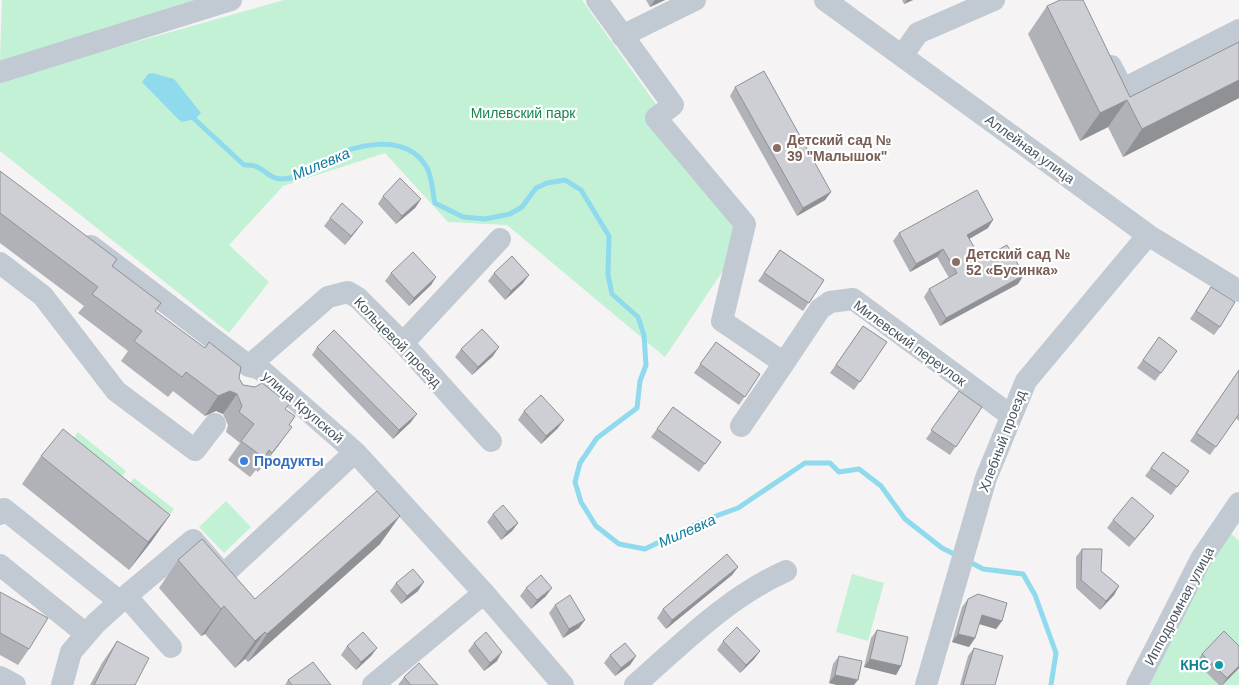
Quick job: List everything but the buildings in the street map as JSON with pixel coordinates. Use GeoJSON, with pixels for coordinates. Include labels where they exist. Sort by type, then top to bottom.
{"type":"FeatureCollection","features":[{"type":"Feature","properties":{"kind":"street"},"geometry":{"type":"LineString","coordinates":[[0,72],[231,0]]}},
{"type":"Feature","properties":{"kind":"street"},"geometry":{"type":"LineString","coordinates":[[597,0],[673,105],[656,118],[744,224],[722,321],[784,363]]}},
{"type":"Feature","properties":{"kind":"street"},"geometry":{"type":"LineString","coordinates":[[622,36],[695,0]]}},
{"type":"Feature","properties":{"kind":"street","name":"Аллейная улица"},"geometry":{"type":"LineString","coordinates":[[825,0],[1148,235],[1239,291]]}},
{"type":"Feature","properties":{"kind":"street"},"geometry":{"type":"LineString","coordinates":[[902,56],[918,33],[994,0]]}},
{"type":"Feature","properties":{"kind":"street"},"geometry":{"type":"LineString","coordinates":[[1102,48],[1123,89],[1239,30]]}},
{"type":"Feature","properties":{"kind":"street","name":"улица Крупской"},"geometry":{"type":"LineString","coordinates":[[71,232],[255,368],[355,452],[484,593],[563,685]]}},
{"type":"Feature","properties":{"kind":"street","name":"Хлебный проезд"},"geometry":{"type":"LineString","coordinates":[[926,685],[986,478],[1010,415],[1026,381],[1148,235]]}},
{"type":"Feature","properties":{"kind":"street"},"geometry":{"type":"LineString","coordinates":[[403,343],[500,239]]}},
{"type":"Feature","properties":{"kind":"street"},"geometry":{"type":"LineString","coordinates":[[0,263],[43,296],[116,391],[195,450],[215,424]]}},
{"type":"Feature","properties":{"kind":"street","name":"Кольцевой проезд"},"geometry":{"type":"LineString","coordinates":[[255,368],[328,297],[348,292],[358,298],[403,343],[491,441]]}},
{"type":"Feature","properties":{"kind":"street","name":"Милевский переулок"},"geometry":{"type":"LineString","coordinates":[[741,426],[820,309],[830,302],[853,299],[1010,415]]}},
{"type":"Feature","properties":{"kind":"street"},"geometry":{"type":"LineString","coordinates":[[243,388],[255,368]]}},
{"type":"Feature","properties":{"kind":"street"},"geometry":{"type":"LineString","coordinates":[[62,685],[71,652],[86,634],[122,599],[193,540],[223,575],[355,452]]}},
{"type":"Feature","properties":{"kind":"street","name":"Ипподромная улица"},"geometry":{"type":"LineString","coordinates":[[1137,685],[1201,559],[1239,503]]}},
{"type":"Feature","properties":{"kind":"street"},"geometry":{"type":"LineString","coordinates":[[0,514],[4,509],[122,599],[171,647]]}},
{"type":"Feature","properties":{"kind":"street"},"geometry":{"type":"LineString","coordinates":[[0,565],[86,634]]}},
{"type":"Feature","properties":{"kind":"street"},"geometry":{"type":"LineString","coordinates":[[635,685],[721,610],[749,590],[786,571]]}},
{"type":"Feature","properties":{"kind":"street"},"geometry":{"type":"LineString","coordinates":[[372,685],[484,593]]}},
{"type":"Feature","properties":{"kind":"street"},"geometry":{"type":"LineString","coordinates":[[0,677],[15,685]]}},
{"type":"Feature","properties":{"kind":"green space"},"geometry":{"type":"Polygon","coordinates":[[[2,0],[194,0],[0,61],[2,0]]]}},
{"type":"Feature","properties":{"kind":"green space","name":"Милевский парк"},"geometry":{"type":"Polygon","coordinates":[[[284,0],[582,0],[711,182],[751,229],[665,357],[507,225],[448,222],[385,153],[283,186],[229,245],[269,282],[229,333],[0,151],[0,80],[284,0]]]}},
{"type":"Feature","properties":{"kind":"green space"},"geometry":{"type":"Polygon","coordinates":[[[78,432],[126,471],[117,482],[69,444],[78,432]]]}},
{"type":"Feature","properties":{"kind":"green space"},"geometry":{"type":"Polygon","coordinates":[[[134,478],[174,509],[165,521],[125,489],[134,478]]]}},
{"type":"Feature","properties":{"kind":"green space"},"geometry":{"type":"Polygon","coordinates":[[[226,501],[251,527],[224,553],[199,527],[226,501]]]}},
{"type":"Feature","properties":{"kind":"green space"},"geometry":{"type":"Polygon","coordinates":[[[1226,529],[1239,541],[1239,685],[1142,685],[1226,529]]]}},
{"type":"Feature","properties":{"kind":"green space"},"geometry":{"type":"Polygon","coordinates":[[[852,574],[884,583],[868,641],[836,632],[852,574]]]}},
{"type":"Feature","properties":{"kind":"water"},"geometry":{"type":"Polygon","coordinates":[[[152,73],[174,79],[201,113],[195,119],[182,122],[178,119],[142,82],[148,74],[152,73]]]}},
{"type":"Feature","properties":{"kind":"waterway","name":"Милевка"},"geometry":{"type":"LineString","coordinates":[[190,115],[244,165],[255,166],[278,179],[288,179],[299,175],[336,155],[364,146],[378,144],[405,148],[417,155],[426,166],[431,180],[435,203],[463,217],[485,219],[510,214],[522,207],[536,188],[547,183],[565,180],[581,190],[609,236],[608,275],[612,294],[638,317],[644,335],[646,365],[640,381],[637,408],[597,438],[580,463],[575,482],[581,502],[596,526],[619,544],[645,549],[705,520],[738,508],[805,463],[830,463],[839,472],[859,469],[881,486],[905,519],[942,548],[958,556]]}},
{"type":"Feature","properties":{"kind":"waterway","name":"Милевка"},"geometry":{"type":"LineString","coordinates":[[968,561],[983,569],[1023,574],[1035,595],[1056,653],[1051,685]]}},
{"type":"Feature","properties":{"kind":"place","name":"Детский сад № 39 \"Малышок\""},"geometry":{"type":"Point","coordinates":[777,148]}},
{"type":"Feature","properties":{"kind":"place","name":"Детский сад № 52 «Бусинка»"},"geometry":{"type":"Point","coordinates":[956,262]}},
{"type":"Feature","properties":{"kind":"place","name":"Продукты"},"geometry":{"type":"Point","coordinates":[244,461]}},
{"type":"Feature","properties":{"kind":"place","name":"КНС"},"geometry":{"type":"Point","coordinates":[1219,665]}}]}
